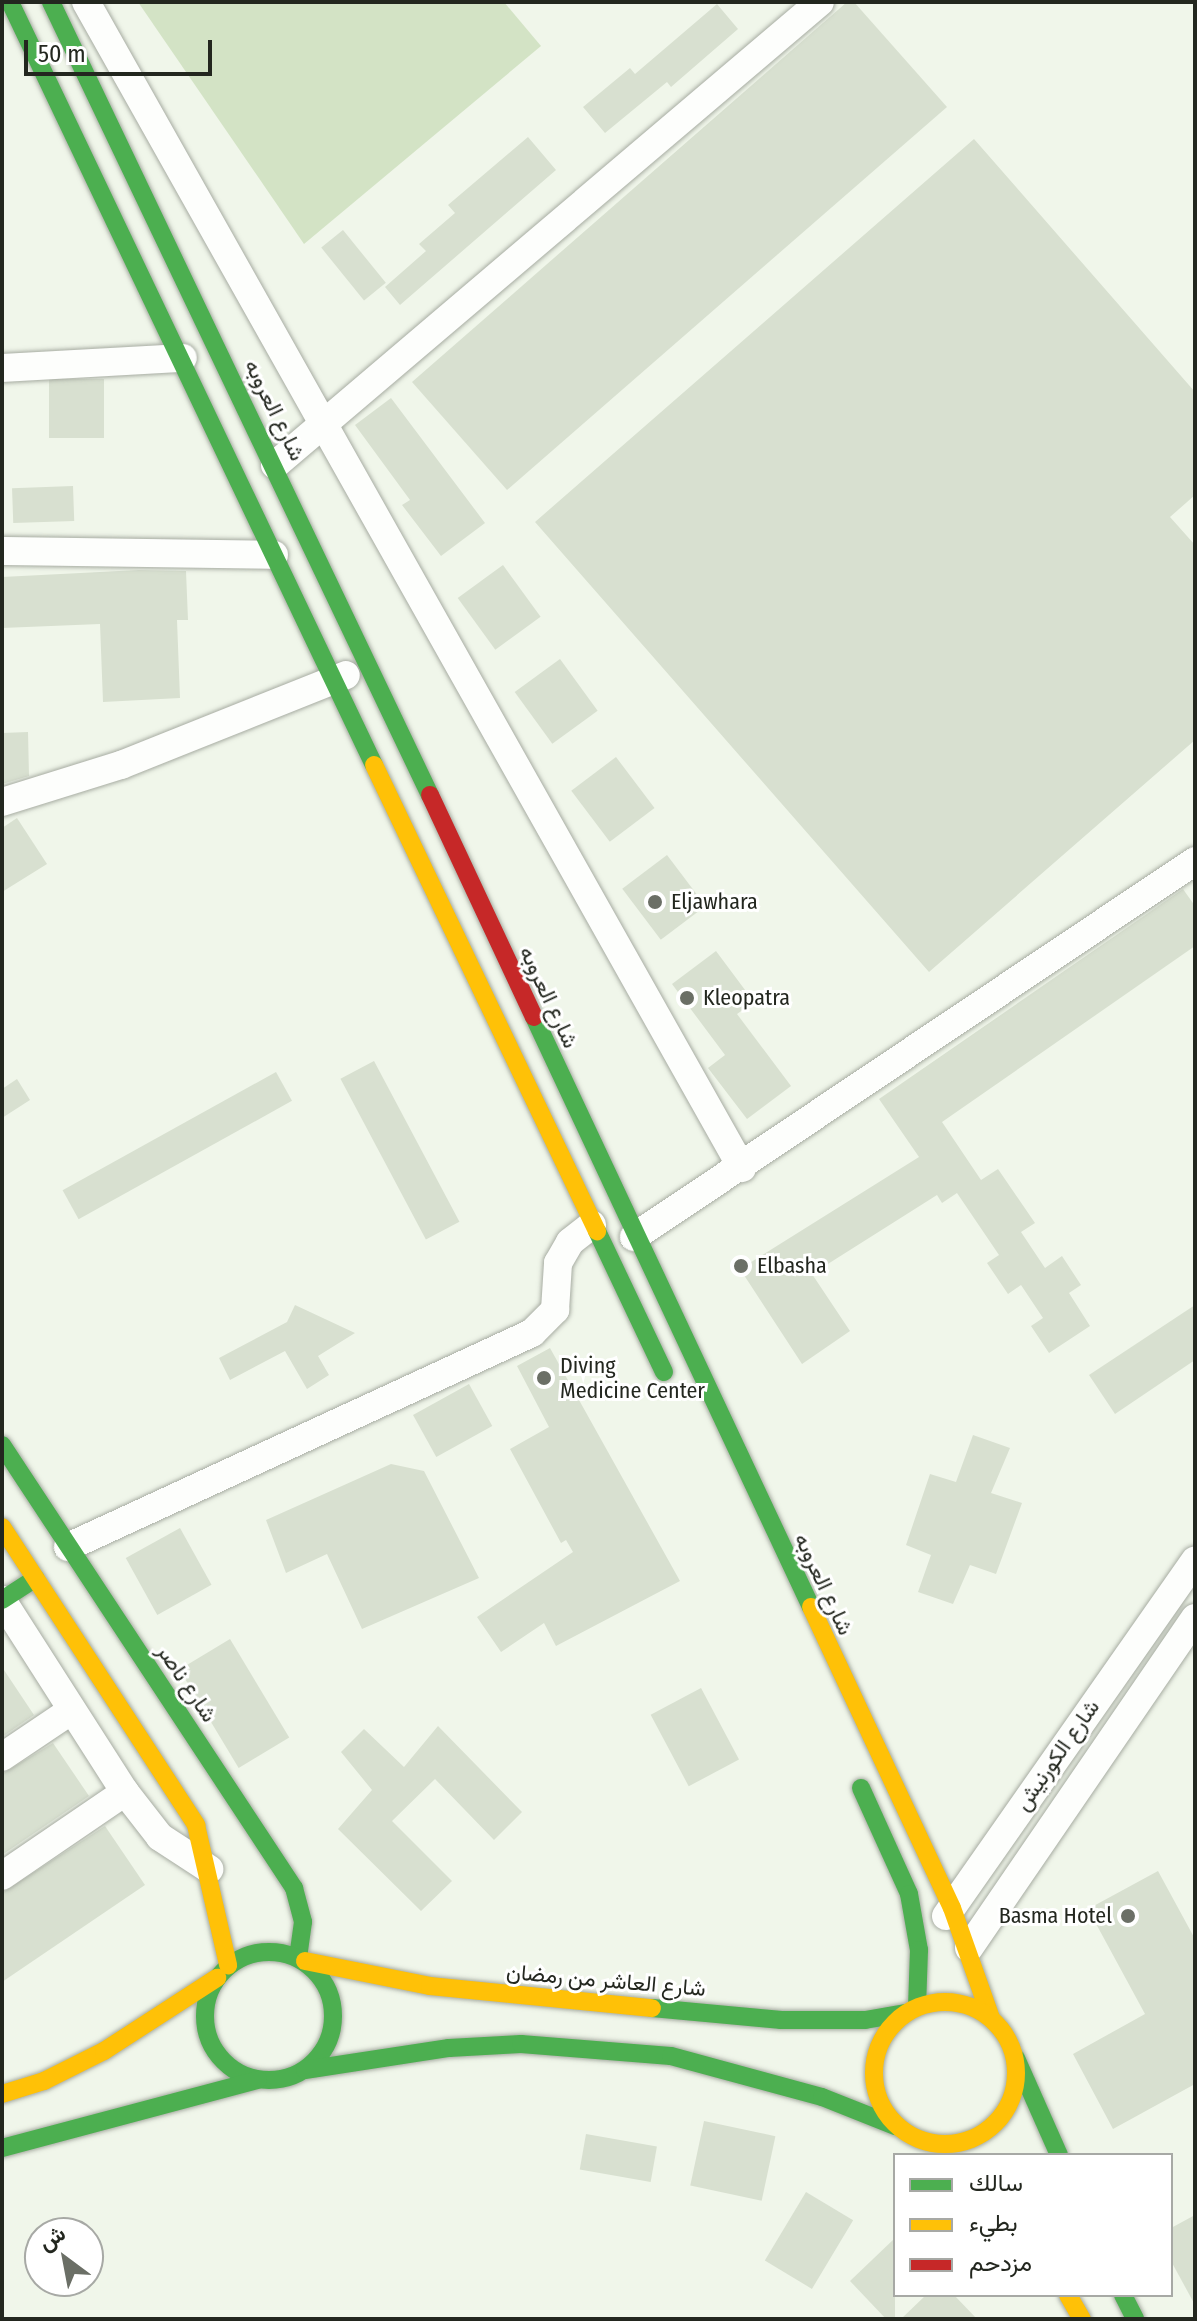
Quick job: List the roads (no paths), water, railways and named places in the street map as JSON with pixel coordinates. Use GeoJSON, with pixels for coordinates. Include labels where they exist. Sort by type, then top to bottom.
{"type":"FeatureCollection","features":[{"type":"Feature","properties":{"kind":"main road"},"geometry":{"type":"LineString","coordinates":[[10,2],[183,358],[333,682],[677,1397]]}},
{"type":"Feature","properties":{"kind":"main road","name":"شارع العروبه"},"geometry":{"type":"LineString","coordinates":[[51,2],[275,465],[634,1237],[952,1908],[969,1948],[991,2018]]}},
{"type":"Feature","properties":{"kind":"main road"},"geometry":{"type":"LineString","coordinates":[[169,329],[201,311]]}},
{"type":"Feature","properties":{"kind":"main road","name":"شارع ناصر"},"geometry":{"type":"LineString","coordinates":[[2,1445],[294,1888],[303,1922],[301,1959]]}},
{"type":"Feature","properties":{"kind":"main road"},"geometry":{"type":"LineString","coordinates":[[2,1527],[188,1812],[209,1870],[223,1972],[204,2008],[206,2032],[217,2054],[235,2071],[258,2080]]}},
{"type":"Feature","properties":{"kind":"main road"},"geometry":{"type":"LineString","coordinates":[[2,1600],[36,1578]]}},
{"type":"Feature","properties":{"kind":"main road"},"geometry":{"type":"LineString","coordinates":[[853,1770],[909,1894],[919,1950],[911,2010]]}},
{"type":"Feature","properties":{"kind":"main road"},"geometry":{"type":"LineString","coordinates":[[2,2094],[44,2081],[104,2051],[250,1954],[274,1951],[301,1959],[323,1978],[333,2002],[329,2039],[305,2070]]}},
{"type":"Feature","properties":{"kind":"main road","name":"شارع العاشر من رمضان"},"geometry":{"type":"LineString","coordinates":[[301,1959],[430,1986],[781,2020],[865,2020],[911,2010]]}},
{"type":"Feature","properties":{"kind":"main road"},"geometry":{"type":"LineString","coordinates":[[895,2126],[880,2105],[873,2080],[876,2054],[887,2031],[911,2010],[956,2002],[991,2018],[1015,2056],[1058,2153]]}},
{"type":"Feature","properties":{"kind":"main road"},"geometry":{"type":"LineString","coordinates":[[2,2148],[258,2080],[283,2079],[305,2070],[449,2048],[521,2044],[671,2056],[822,2097],[895,2126],[932,2153]]}},
{"type":"Feature","properties":{"kind":"main road"},"geometry":{"type":"LineString","coordinates":[[915,2139],[960,2143],[990,2128],[1011,2101],[1015,2056]]}},
{"type":"Feature","properties":{"kind":"main road"},"geometry":{"type":"LineString","coordinates":[[1069,2297],[1082,2319]]}},
{"type":"Feature","properties":{"kind":"main road"},"geometry":{"type":"LineString","coordinates":[[1124,2297],[1135,2319]]}},
{"type":"Feature","properties":{"kind":"street"},"geometry":{"type":"LineString","coordinates":[[86,2],[742,1168]]}},
{"type":"Feature","properties":{"kind":"street"},"geometry":{"type":"LineString","coordinates":[[275,465],[820,2]]}},
{"type":"Feature","properties":{"kind":"street"},"geometry":{"type":"LineString","coordinates":[[170,247],[213,223]]}},
{"type":"Feature","properties":{"kind":"street"},"geometry":{"type":"LineString","coordinates":[[2,368],[183,358]]}},
{"type":"Feature","properties":{"kind":"street"},"geometry":{"type":"LineString","coordinates":[[2,551],[274,555]]}},
{"type":"Feature","properties":{"kind":"street"},"geometry":{"type":"LineString","coordinates":[[2,802],[121,765],[333,682],[367,665]]}},
{"type":"Feature","properties":{"kind":"street"},"geometry":{"type":"LineString","coordinates":[[634,1237],[742,1168],[1195,861]]}},
{"type":"Feature","properties":{"kind":"street"},"geometry":{"type":"LineString","coordinates":[[68,1547],[532,1333],[555,1310],[558,1263],[570,1242],[592,1225]]}},
{"type":"Feature","properties":{"kind":"street","name":"شارع الكورنيش"},"geometry":{"type":"LineString","coordinates":[[919,1950],[952,1908],[1195,1560]]}},
{"type":"Feature","properties":{"kind":"street"},"geometry":{"type":"LineString","coordinates":[[2,1600],[12,1639],[72,1710],[125,1792],[160,1837],[209,1870]]}},
{"type":"Feature","properties":{"kind":"street","name":"شارع الكورنيش"},"geometry":{"type":"LineString","coordinates":[[969,1948],[1195,1618]]}},
{"type":"Feature","properties":{"kind":"street"},"geometry":{"type":"LineString","coordinates":[[2,1757],[72,1710]]}},
{"type":"Feature","properties":{"kind":"street"},"geometry":{"type":"LineString","coordinates":[[2,1875],[125,1792]]}},
{"type":"Feature","properties":{"kind":"place","name":"Eljawhara"},"geometry":{"type":"Point","coordinates":[655,902]}},
{"type":"Feature","properties":{"kind":"place","name":"Kleopatra"},"geometry":{"type":"Point","coordinates":[687,998]}},
{"type":"Feature","properties":{"kind":"place","name":"Elbasha"},"geometry":{"type":"Point","coordinates":[741,1266]}},
{"type":"Feature","properties":{"kind":"place","name":"Diving Medicine Center"},"geometry":{"type":"Point","coordinates":[544,1378]}},
{"type":"Feature","properties":{"kind":"place","name":"Basma Hotel"},"geometry":{"type":"Point","coordinates":[1128,1916]}}]}
